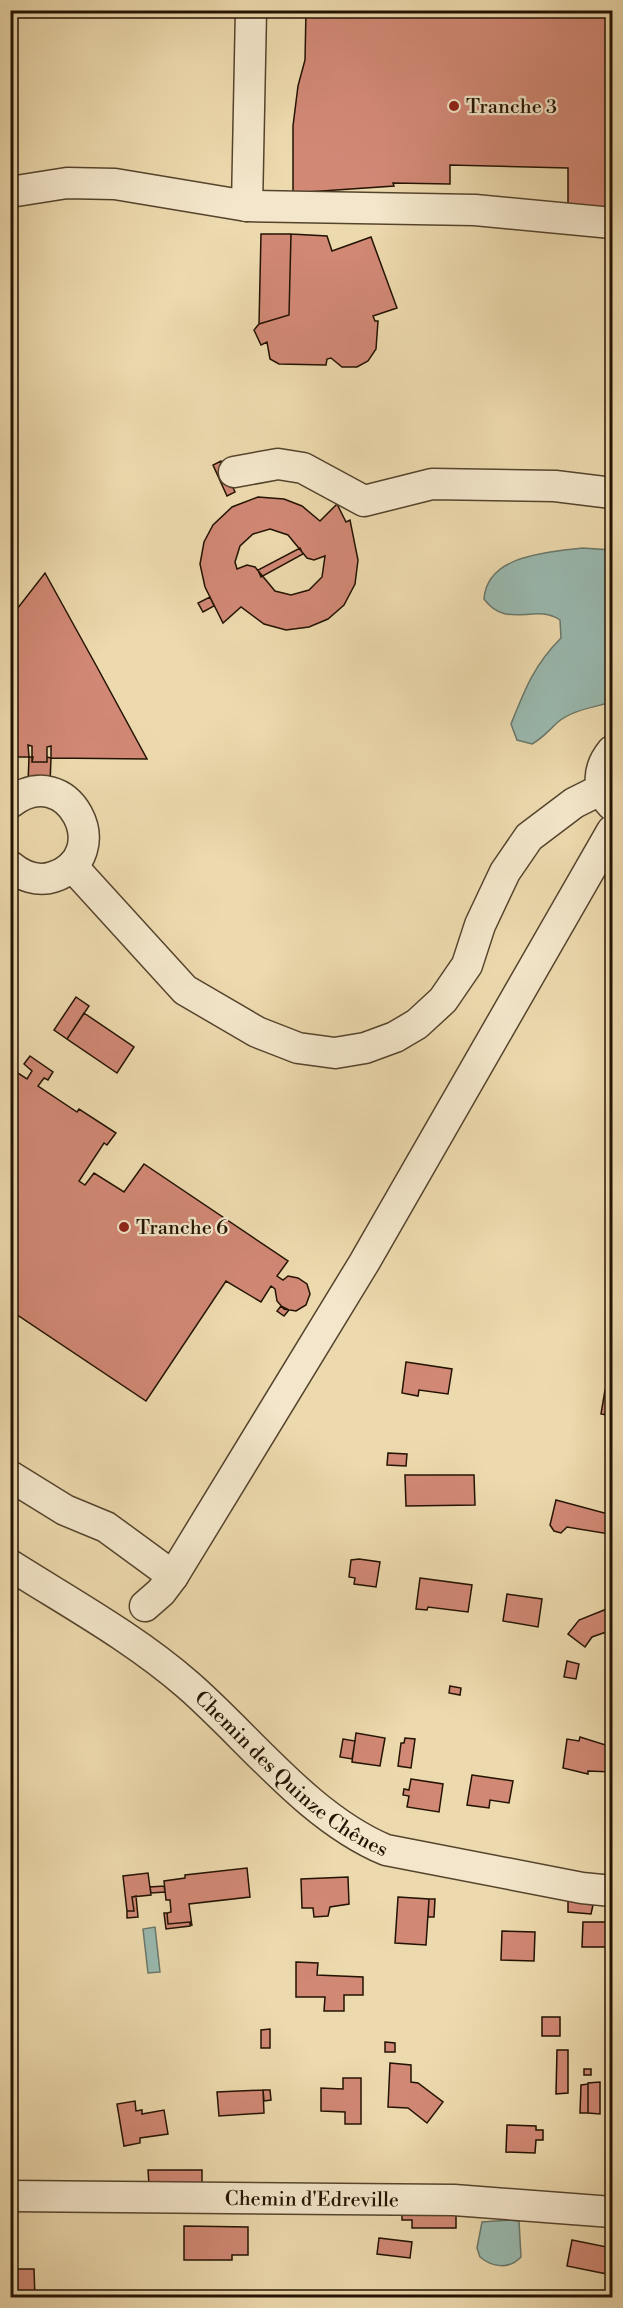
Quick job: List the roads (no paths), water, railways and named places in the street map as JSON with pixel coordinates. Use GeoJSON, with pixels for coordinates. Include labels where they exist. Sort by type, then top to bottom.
{"type":"FeatureCollection","features":[{"type":"Feature","properties":{"kind":"street"},"geometry":{"type":"LineString","coordinates":[[247,206],[251,10]]}},
{"type":"Feature","properties":{"kind":"street"},"geometry":{"type":"LineString","coordinates":[[10,192],[67,183],[115,183],[247,206],[475,210],[612,223]]}},
{"type":"Feature","properties":{"kind":"street"},"geometry":{"type":"LineString","coordinates":[[234,472],[278,464],[303,468],[364,501],[432,484],[555,486],[612,493]]}},
{"type":"Feature","properties":{"kind":"street"},"geometry":{"type":"LineString","coordinates":[[72,866],[185,990],[257,1032],[298,1048],[335,1053],[365,1048],[394,1037],[417,1024],[443,1000],[466,965],[480,925],[505,872],[529,837],[574,803],[607,797],[602,768],[612,752]]}},
{"type":"Feature","properties":{"kind":"street"},"geometry":{"type":"LineString","coordinates":[[10,803],[19,796],[46,791],[68,800],[75,807],[83,823],[84,842],[72,866],[57,876],[39,879],[20,874],[10,866]]}},
{"type":"Feature","properties":{"kind":"street"},"geometry":{"type":"LineString","coordinates":[[146,1606],[173,1576],[364,1263],[612,831]]}},
{"type":"Feature","properties":{"kind":"street"},"geometry":{"type":"LineString","coordinates":[[10,1476],[65,1510],[105,1527],[173,1576]]}},
{"type":"Feature","properties":{"kind":"street","name":"Chemin des Quinze Chênes"},"geometry":{"type":"LineString","coordinates":[[10,1565],[117,1632],[187,1684],[322,1811],[363,1840],[386,1850],[582,1888],[612,1891]]}},
{"type":"Feature","properties":{"kind":"street","name":"Chemin d'Edreville"},"geometry":{"type":"LineString","coordinates":[[10,2196],[454,2200],[612,2212]]}},
{"type":"Feature","properties":{"kind":"water"},"geometry":{"type":"Polygon","coordinates":[[[582,548],[612,550],[612,702],[584,709],[564,718],[532,744],[517,740],[511,724],[537,668],[561,638],[560,620],[550,615],[502,613],[484,599],[488,584],[496,573],[521,558],[582,548]]]}},
{"type":"Feature","properties":{"kind":"water"},"geometry":{"type":"Polygon","coordinates":[[[155,1927],[160,1972],[148,1973],[143,1929],[155,1927]]]}},
{"type":"Feature","properties":{"kind":"water"},"geometry":{"type":"Polygon","coordinates":[[[519,2221],[521,2257],[511,2264],[500,2266],[480,2257],[477,2248],[482,2222],[519,2221]]]}},
{"type":"Feature","properties":{"kind":"place","name":"Tranche 3"},"geometry":{"type":"Point","coordinates":[454,106]}},
{"type":"Feature","properties":{"kind":"place","name":"Tranche 6"},"geometry":{"type":"Point","coordinates":[124,1227]}}]}
